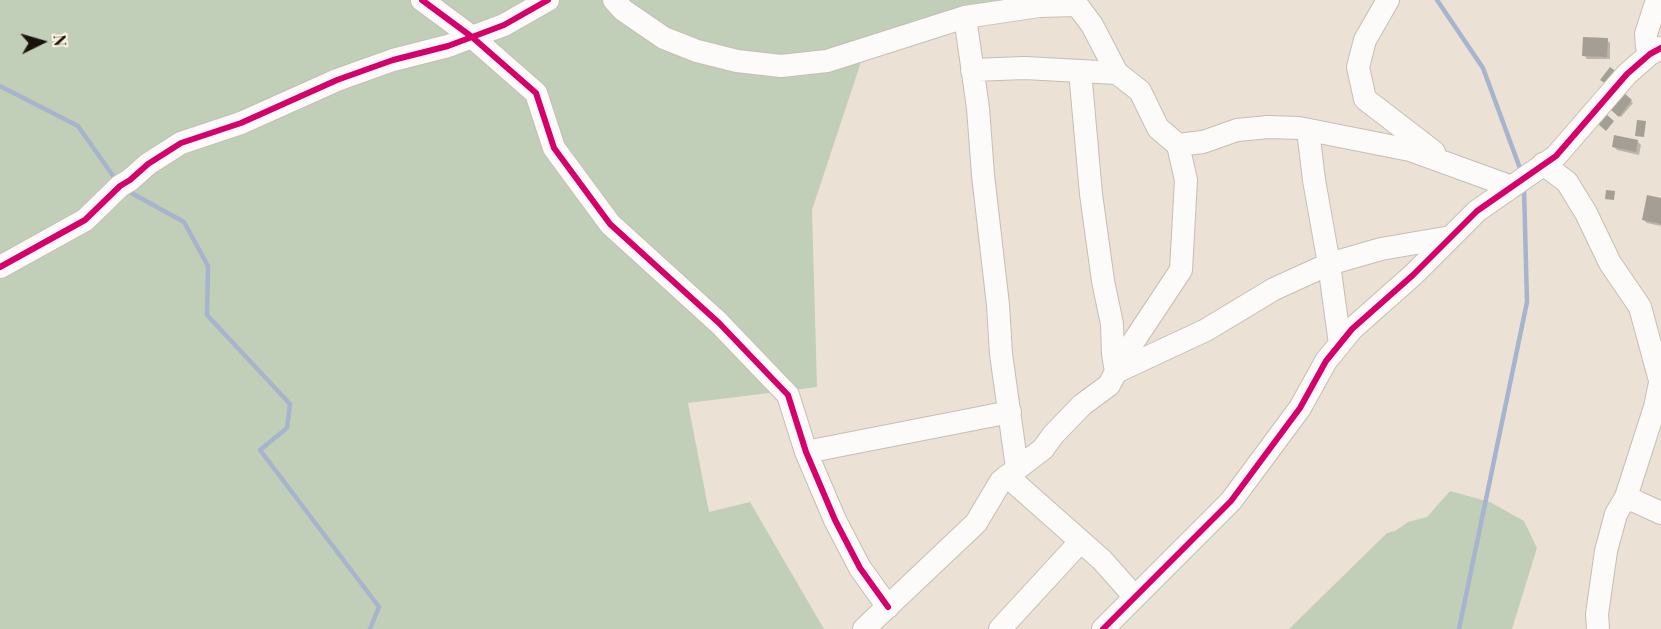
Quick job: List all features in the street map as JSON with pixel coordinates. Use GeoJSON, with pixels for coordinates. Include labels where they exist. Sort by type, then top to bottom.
{"type":"FeatureCollection","features":[{"type":"Feature","properties":{"kind":"street"},"geometry":{"type":"LineString","coordinates":[[422,0],[472,37],[536,93],[554,148],[609,224],[720,323],[788,395],[806,452],[835,520],[860,568],[888,607]]}},
{"type":"Feature","properties":{"kind":"street"},"geometry":{"type":"LineString","coordinates":[[0,267],[85,220],[120,186],[148,164],[181,143],[241,123],[365,70],[393,60],[448,46],[504,25],[548,0]]}},
{"type":"Feature","properties":{"kind":"street"},"geometry":{"type":"LineString","coordinates":[[614,0],[623,10],[664,38],[697,51],[737,61],[781,66],[827,61],[965,17],[1039,6],[1078,3],[1117,72],[1140,91],[1158,128],[1178,145],[1186,180],[1181,270],[1116,370],[1109,385],[1083,405],[1042,449],[1001,481],[976,523],[864,629]]}},
{"type":"Feature","properties":{"kind":"street"},"geometry":{"type":"LineString","coordinates":[[1388,0],[1365,40],[1358,67],[1365,99],[1450,164]]}},
{"type":"Feature","properties":{"kind":"street"},"geometry":{"type":"LineString","coordinates":[[1103,629],[1231,501],[1300,408],[1326,361],[1352,329],[1413,275],[1477,212],[1556,156],[1627,74],[1656,51],[1647,47],[1646,34],[1658,0]]}},
{"type":"Feature","properties":{"kind":"street"},"geometry":{"type":"LineString","coordinates":[[965,17],[978,108],[1001,354],[1010,412],[1012,472],[1080,542],[1102,560],[1134,596]]}},
{"type":"Feature","properties":{"kind":"street"},"geometry":{"type":"LineString","coordinates":[[972,70],[1026,68],[1117,72]]}},
{"type":"Feature","properties":{"kind":"street"},"geometry":{"type":"LineString","coordinates":[[1080,70],[1090,194],[1112,324],[1116,370]]}},
{"type":"Feature","properties":{"kind":"street"},"geometry":{"type":"LineString","coordinates":[[1178,145],[1203,142],[1237,130],[1268,127],[1308,130],[1410,150],[1512,187]]}},
{"type":"Feature","properties":{"kind":"street"},"geometry":{"type":"LineString","coordinates":[[1308,130],[1340,344]]}},
{"type":"Feature","properties":{"kind":"street"},"geometry":{"type":"LineString","coordinates":[[1543,164],[1567,182],[1586,213],[1610,263],[1641,307],[1661,382],[1626,497],[1616,514],[1606,551],[1597,614],[1598,629]]}},
{"type":"Feature","properties":{"kind":"street"},"geometry":{"type":"LineString","coordinates":[[1116,370],[1206,330],[1274,289],[1329,264],[1381,249],[1451,237]]}},
{"type":"Feature","properties":{"kind":"street"},"geometry":{"type":"LineString","coordinates":[[806,452],[1010,412]]}},
{"type":"Feature","properties":{"kind":"street"},"geometry":{"type":"LineString","coordinates":[[1626,497],[1661,513]]}},
{"type":"Feature","properties":{"kind":"street"},"geometry":{"type":"LineString","coordinates":[[1000,629],[1080,542]]}},
{"type":"Feature","properties":{"kind":"green space"},"geometry":{"type":"Polygon","coordinates":[[[0,0],[1019,0],[864,53],[812,210],[817,387],[688,403],[709,512],[750,502],[824,629],[0,629],[0,0]]]}},
{"type":"Feature","properties":{"kind":"green space"},"geometry":{"type":"Polygon","coordinates":[[[1450,491],[1490,502],[1524,521],[1537,548],[1512,629],[1289,629],[1387,533],[1395,531],[1408,522],[1427,517],[1450,491]]]}},
{"type":"Feature","properties":{"kind":"building"},"geometry":{"type":"Polygon","coordinates":[[[1583,37],[1608,38],[1607,57],[1582,56],[1583,37]]]}},
{"type":"Feature","properties":{"kind":"building"},"geometry":{"type":"Polygon","coordinates":[[[1610,67],[1618,73],[1609,86],[1600,80],[1610,67]]]}},
{"type":"Feature","properties":{"kind":"building"},"geometry":{"type":"Polygon","coordinates":[[[1624,93],[1632,100],[1619,117],[1611,110],[1624,93]]]}},
{"type":"Feature","properties":{"kind":"building"},"geometry":{"type":"Polygon","coordinates":[[[1606,114],[1614,121],[1606,131],[1598,124],[1606,114]]]}},
{"type":"Feature","properties":{"kind":"building"},"geometry":{"type":"Polygon","coordinates":[[[1637,120],[1646,121],[1644,137],[1635,136],[1637,120]]]}},
{"type":"Feature","properties":{"kind":"building"},"geometry":{"type":"Polygon","coordinates":[[[1614,135],[1638,140],[1636,152],[1612,147],[1614,135]]]}},
{"type":"Feature","properties":{"kind":"building"},"geometry":{"type":"Polygon","coordinates":[[[1606,190],[1615,191],[1614,200],[1605,199],[1606,190]]]}},
{"type":"Feature","properties":{"kind":"building"},"geometry":{"type":"Polygon","coordinates":[[[1647,195],[1661,198],[1661,224],[1642,220],[1647,195]]]}},
{"type":"Feature","properties":{"kind":"waterway"},"geometry":{"type":"LineString","coordinates":[[1437,0],[1483,68],[1521,171]]}},
{"type":"Feature","properties":{"kind":"waterway"},"geometry":{"type":"LineString","coordinates":[[0,86],[78,126],[116,180]]}},
{"type":"Feature","properties":{"kind":"waterway"},"geometry":{"type":"LineString","coordinates":[[1459,629],[1527,302],[1524,188]]}},
{"type":"Feature","properties":{"kind":"waterway"},"geometry":{"type":"LineString","coordinates":[[126,190],[184,222],[208,266],[207,315],[290,404],[287,428],[260,450],[379,607],[370,629]]}},
{"type":"Feature","properties":{"kind":"cycle path"},"geometry":{"type":"LineString","coordinates":[[422,0],[472,37],[536,93],[554,148],[610,224],[719,323],[788,395],[806,452],[835,520],[860,568],[888,607]]}},
{"type":"Feature","properties":{"kind":"cycle path"},"geometry":{"type":"LineString","coordinates":[[0,267],[85,220],[120,186],[148,164],[181,143],[241,123],[337,80],[393,60],[448,46],[504,25],[548,0]]}},
{"type":"Feature","properties":{"kind":"cycle path"},"geometry":{"type":"LineString","coordinates":[[1103,629],[1231,501],[1300,408],[1326,361],[1352,329],[1413,275],[1477,211],[1556,156],[1627,74],[1650,54],[1661,48]]}}]}
